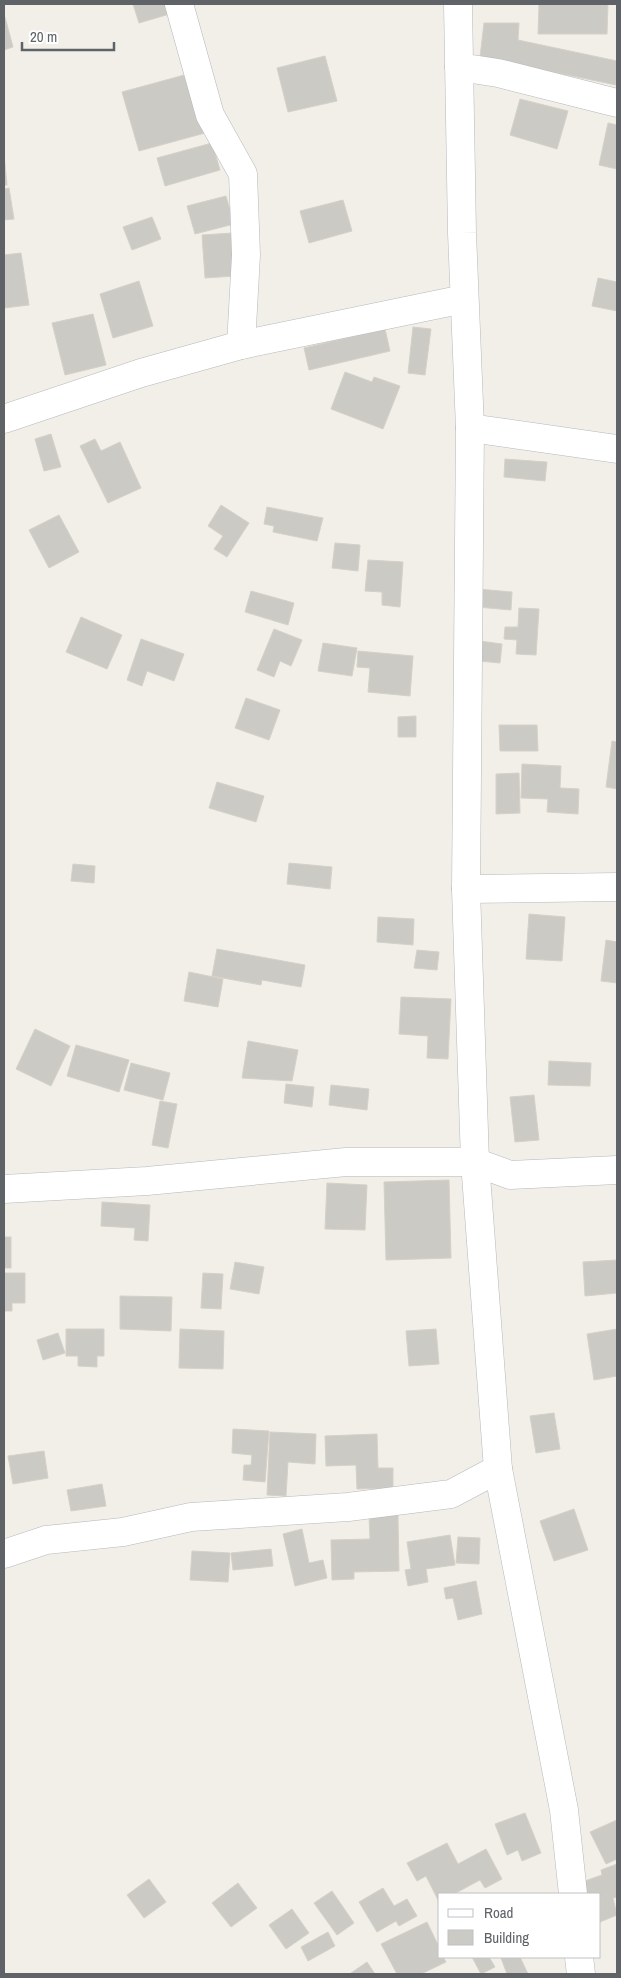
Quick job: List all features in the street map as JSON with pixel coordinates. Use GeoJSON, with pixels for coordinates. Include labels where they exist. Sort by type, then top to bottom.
{"type":"FeatureCollection","features":[{"type":"Feature","properties":{"kind":"street"},"geometry":{"type":"LineString","coordinates":[[179,4],[210,115],[243,174],[246,255],[241,345]]}},
{"type":"Feature","properties":{"kind":"street"},"geometry":{"type":"LineString","coordinates":[[458,4],[464,299],[470,428],[466,889],[475,1162],[498,1469],[564,1810],[573,1893]]}},
{"type":"Feature","properties":{"kind":"street"},"geometry":{"type":"LineString","coordinates":[[459,67],[498,73],[617,103]]}},
{"type":"Feature","properties":{"kind":"street"},"geometry":{"type":"LineString","coordinates":[[4,419],[141,373],[241,345],[464,299]]}},
{"type":"Feature","properties":{"kind":"street"},"geometry":{"type":"LineString","coordinates":[[470,428],[617,449]]}},
{"type":"Feature","properties":{"kind":"street"},"geometry":{"type":"LineString","coordinates":[[466,889],[617,887]]}},
{"type":"Feature","properties":{"kind":"street"},"geometry":{"type":"LineString","coordinates":[[4,1189],[147,1181],[346,1162],[475,1162],[510,1176],[617,1170]]}},
{"type":"Feature","properties":{"kind":"street"},"geometry":{"type":"LineString","coordinates":[[4,1554],[46,1540],[123,1532],[191,1517],[348,1507],[451,1494],[498,1469]]}},
{"type":"Feature","properties":{"kind":"street"},"geometry":{"type":"LineString","coordinates":[[579,1958],[581,1974]]}},
{"type":"Feature","properties":{"kind":"building"},"geometry":{"type":"Polygon","coordinates":[[[133,4],[170,4],[173,13],[139,23],[133,4]]]}},
{"type":"Feature","properties":{"kind":"building"},"geometry":{"type":"Polygon","coordinates":[[[539,4],[608,4],[607,34],[538,34],[539,4]]]}},
{"type":"Feature","properties":{"kind":"building"},"geometry":{"type":"Polygon","coordinates":[[[4,17],[13,47],[4,50],[4,17]]]}},
{"type":"Feature","properties":{"kind":"building"},"geometry":{"type":"Polygon","coordinates":[[[484,23],[519,23],[518,40],[617,61],[616,85],[480,57],[484,23]]]}},
{"type":"Feature","properties":{"kind":"building"},"geometry":{"type":"Polygon","coordinates":[[[325,56],[337,101],[288,112],[277,68],[325,56]]]}},
{"type":"Feature","properties":{"kind":"building"},"geometry":{"type":"Polygon","coordinates":[[[188,74],[205,133],[139,151],[122,92],[188,74]]]}},
{"type":"Feature","properties":{"kind":"building"},"geometry":{"type":"Polygon","coordinates":[[[520,99],[568,111],[557,149],[510,135],[520,99]]]}},
{"type":"Feature","properties":{"kind":"building"},"geometry":{"type":"Polygon","coordinates":[[[608,123],[617,125],[617,169],[599,165],[608,123]]]}},
{"type":"Feature","properties":{"kind":"building"},"geometry":{"type":"Polygon","coordinates":[[[212,143],[220,170],[165,186],[157,158],[212,143]]]}},
{"type":"Feature","properties":{"kind":"building"},"geometry":{"type":"Polygon","coordinates":[[[4,155],[7,185],[4,185],[4,155]]]}},
{"type":"Feature","properties":{"kind":"building"},"geometry":{"type":"Polygon","coordinates":[[[9,188],[14,219],[4,220],[4,189],[9,188]]]}},
{"type":"Feature","properties":{"kind":"building"},"geometry":{"type":"Polygon","coordinates":[[[226,196],[234,224],[195,234],[187,206],[226,196]]]}},
{"type":"Feature","properties":{"kind":"building"},"geometry":{"type":"Polygon","coordinates":[[[343,200],[352,231],[309,243],[300,211],[343,200]]]}},
{"type":"Feature","properties":{"kind":"building"},"geometry":{"type":"Polygon","coordinates":[[[152,217],[161,239],[132,250],[123,227],[152,217]]]}},
{"type":"Feature","properties":{"kind":"building"},"geometry":{"type":"Polygon","coordinates":[[[232,233],[235,276],[205,278],[202,235],[232,233]]]}},
{"type":"Feature","properties":{"kind":"building"},"geometry":{"type":"Polygon","coordinates":[[[21,253],[29,305],[4,308],[4,255],[21,253]]]}},
{"type":"Feature","properties":{"kind":"building"},"geometry":{"type":"Polygon","coordinates":[[[598,278],[617,282],[617,311],[592,306],[598,278]]]}},
{"type":"Feature","properties":{"kind":"building"},"geometry":{"type":"Polygon","coordinates":[[[139,281],[153,326],[113,338],[100,294],[139,281]]]}},
{"type":"Feature","properties":{"kind":"building"},"geometry":{"type":"Polygon","coordinates":[[[93,314],[106,365],[65,375],[52,323],[93,314]]]}},
{"type":"Feature","properties":{"kind":"building"},"geometry":{"type":"Polygon","coordinates":[[[413,327],[431,329],[425,375],[408,373],[413,327]]]}},
{"type":"Feature","properties":{"kind":"building"},"geometry":{"type":"Polygon","coordinates":[[[385,329],[390,351],[309,370],[304,348],[385,329]]]}},
{"type":"Feature","properties":{"kind":"building"},"geometry":{"type":"Polygon","coordinates":[[[345,372],[372,382],[374,377],[400,386],[383,429],[331,409],[345,372]]]}},
{"type":"Feature","properties":{"kind":"building"},"geometry":{"type":"Polygon","coordinates":[[[51,434],[61,467],[44,471],[35,439],[51,434]]]}},
{"type":"Feature","properties":{"kind":"building"},"geometry":{"type":"Polygon","coordinates":[[[95,439],[101,451],[120,442],[141,488],[108,503],[80,446],[95,439]]]}},
{"type":"Feature","properties":{"kind":"building"},"geometry":{"type":"Polygon","coordinates":[[[505,459],[547,462],[545,481],[504,477],[505,459]]]}},
{"type":"Feature","properties":{"kind":"building"},"geometry":{"type":"Polygon","coordinates":[[[221,505],[249,523],[227,557],[214,549],[223,536],[208,526],[221,505]]]}},
{"type":"Feature","properties":{"kind":"building"},"geometry":{"type":"Polygon","coordinates":[[[267,507],[323,518],[317,541],[273,532],[274,526],[264,524],[267,507]]]}},
{"type":"Feature","properties":{"kind":"building"},"geometry":{"type":"Polygon","coordinates":[[[59,515],[79,552],[49,568],[29,530],[59,515]]]}},
{"type":"Feature","properties":{"kind":"building"},"geometry":{"type":"Polygon","coordinates":[[[335,543],[360,545],[358,571],[332,568],[335,543]]]}},
{"type":"Feature","properties":{"kind":"building"},"geometry":{"type":"Polygon","coordinates":[[[368,560],[403,562],[400,607],[382,605],[382,592],[365,591],[368,560]]]}},
{"type":"Feature","properties":{"kind":"building"},"geometry":{"type":"Polygon","coordinates":[[[478,589],[512,592],[511,610],[477,607],[478,589]]]}},
{"type":"Feature","properties":{"kind":"building"},"geometry":{"type":"Polygon","coordinates":[[[251,591],[294,603],[288,625],[245,612],[251,591]]]}},
{"type":"Feature","properties":{"kind":"building"},"geometry":{"type":"Polygon","coordinates":[[[519,608],[539,609],[536,655],[516,654],[517,640],[504,639],[505,627],[518,627],[519,608]]]}},
{"type":"Feature","properties":{"kind":"building"},"geometry":{"type":"Polygon","coordinates":[[[81,617],[122,635],[107,669],[66,652],[81,617]]]}},
{"type":"Feature","properties":{"kind":"building"},"geometry":{"type":"Polygon","coordinates":[[[274,629],[302,640],[291,666],[280,661],[274,677],[257,670],[274,629]]]}},
{"type":"Feature","properties":{"kind":"building"},"geometry":{"type":"Polygon","coordinates":[[[141,639],[184,654],[174,681],[147,671],[142,686],[127,680],[141,639]]]}},
{"type":"Feature","properties":{"kind":"building"},"geometry":{"type":"Polygon","coordinates":[[[480,641],[502,644],[500,663],[479,661],[480,641]]]}},
{"type":"Feature","properties":{"kind":"building"},"geometry":{"type":"Polygon","coordinates":[[[323,643],[357,648],[352,676],[318,671],[323,643]]]}},
{"type":"Feature","properties":{"kind":"building"},"geometry":{"type":"Polygon","coordinates":[[[358,651],[413,656],[410,696],[368,692],[370,668],[357,667],[358,651]]]}},
{"type":"Feature","properties":{"kind":"building"},"geometry":{"type":"Polygon","coordinates":[[[246,698],[280,710],[269,740],[235,728],[246,698]]]}},
{"type":"Feature","properties":{"kind":"building"},"geometry":{"type":"Polygon","coordinates":[[[416,716],[416,737],[398,737],[398,717],[416,716]]]}},
{"type":"Feature","properties":{"kind":"building"},"geometry":{"type":"Polygon","coordinates":[[[499,725],[537,725],[538,751],[500,751],[499,725]]]}},
{"type":"Feature","properties":{"kind":"building"},"geometry":{"type":"Polygon","coordinates":[[[612,741],[617,742],[617,789],[606,787],[612,741]]]}},
{"type":"Feature","properties":{"kind":"building"},"geometry":{"type":"Polygon","coordinates":[[[522,764],[561,766],[560,788],[579,789],[578,814],[547,812],[548,799],[521,798],[522,764]]]}},
{"type":"Feature","properties":{"kind":"building"},"geometry":{"type":"Polygon","coordinates":[[[519,773],[520,813],[496,814],[496,774],[519,773]]]}},
{"type":"Feature","properties":{"kind":"building"},"geometry":{"type":"Polygon","coordinates":[[[217,782],[264,796],[256,822],[209,808],[217,782]]]}},
{"type":"Feature","properties":{"kind":"building"},"geometry":{"type":"Polygon","coordinates":[[[289,863],[332,867],[330,889],[287,884],[289,863]]]}},
{"type":"Feature","properties":{"kind":"building"},"geometry":{"type":"Polygon","coordinates":[[[73,864],[95,866],[94,883],[71,881],[73,864]]]}},
{"type":"Feature","properties":{"kind":"building"},"geometry":{"type":"Polygon","coordinates":[[[529,914],[565,917],[562,961],[526,959],[529,914]]]}},
{"type":"Feature","properties":{"kind":"building"},"geometry":{"type":"Polygon","coordinates":[[[378,917],[414,919],[413,945],[377,942],[378,917]]]}},
{"type":"Feature","properties":{"kind":"building"},"geometry":{"type":"Polygon","coordinates":[[[606,940],[617,942],[617,983],[601,981],[606,940]]]}},
{"type":"Feature","properties":{"kind":"building"},"geometry":{"type":"Polygon","coordinates":[[[217,949],[305,965],[301,987],[262,980],[261,985],[212,976],[217,949]]]}},
{"type":"Feature","properties":{"kind":"building"},"geometry":{"type":"Polygon","coordinates":[[[417,950],[439,952],[437,970],[414,968],[417,950]]]}},
{"type":"Feature","properties":{"kind":"building"},"geometry":{"type":"Polygon","coordinates":[[[189,972],[223,979],[218,1007],[184,1001],[189,972]]]}},
{"type":"Feature","properties":{"kind":"building"},"geometry":{"type":"Polygon","coordinates":[[[401,997],[451,999],[448,1059],[427,1058],[428,1036],[399,1034],[401,997]]]}},
{"type":"Feature","properties":{"kind":"building"},"geometry":{"type":"Polygon","coordinates":[[[35,1029],[70,1046],[51,1086],[16,1069],[35,1029]]]}},
{"type":"Feature","properties":{"kind":"building"},"geometry":{"type":"Polygon","coordinates":[[[248,1041],[298,1050],[292,1081],[242,1078],[248,1041]]]}},
{"type":"Feature","properties":{"kind":"building"},"geometry":{"type":"Polygon","coordinates":[[[76,1045],[129,1060],[119,1092],[67,1076],[76,1045]]]}},
{"type":"Feature","properties":{"kind":"building"},"geometry":{"type":"Polygon","coordinates":[[[549,1061],[591,1063],[590,1086],[548,1085],[549,1061]]]}},
{"type":"Feature","properties":{"kind":"building"},"geometry":{"type":"Polygon","coordinates":[[[131,1063],[170,1073],[163,1100],[124,1090],[131,1063]]]}},
{"type":"Feature","properties":{"kind":"building"},"geometry":{"type":"Polygon","coordinates":[[[286,1084],[314,1087],[312,1107],[284,1103],[286,1084]]]}},
{"type":"Feature","properties":{"kind":"building"},"geometry":{"type":"Polygon","coordinates":[[[331,1085],[369,1089],[367,1110],[329,1105],[331,1085]]]}},
{"type":"Feature","properties":{"kind":"building"},"geometry":{"type":"Polygon","coordinates":[[[534,1095],[539,1140],[515,1142],[510,1097],[534,1095]]]}},
{"type":"Feature","properties":{"kind":"building"},"geometry":{"type":"Polygon","coordinates":[[[160,1101],[177,1104],[168,1148],[152,1145],[160,1101]]]}},
{"type":"Feature","properties":{"kind":"building"},"geometry":{"type":"Polygon","coordinates":[[[449,1180],[451,1258],[386,1260],[384,1182],[449,1180]]]}},
{"type":"Feature","properties":{"kind":"building"},"geometry":{"type":"Polygon","coordinates":[[[327,1183],[367,1185],[365,1230],[325,1229],[327,1183]]]}},
{"type":"Feature","properties":{"kind":"building"},"geometry":{"type":"Polygon","coordinates":[[[102,1202],[150,1205],[148,1241],[134,1240],[135,1228],[101,1226],[102,1202]]]}},
{"type":"Feature","properties":{"kind":"building"},"geometry":{"type":"Polygon","coordinates":[[[4,1237],[11,1237],[11,1268],[4,1268],[4,1237]]]}},
{"type":"Feature","properties":{"kind":"building"},"geometry":{"type":"Polygon","coordinates":[[[617,1260],[617,1293],[585,1296],[583,1262],[617,1260]]]}},
{"type":"Feature","properties":{"kind":"building"},"geometry":{"type":"Polygon","coordinates":[[[235,1262],[264,1267],[259,1294],[230,1289],[235,1262]]]}},
{"type":"Feature","properties":{"kind":"building"},"geometry":{"type":"Polygon","coordinates":[[[4,1273],[25,1273],[25,1303],[12,1303],[12,1311],[4,1311],[4,1273]]]}},
{"type":"Feature","properties":{"kind":"building"},"geometry":{"type":"Polygon","coordinates":[[[203,1273],[223,1274],[221,1309],[201,1308],[203,1273]]]}},
{"type":"Feature","properties":{"kind":"building"},"geometry":{"type":"Polygon","coordinates":[[[120,1296],[172,1297],[171,1331],[120,1329],[120,1296]]]}},
{"type":"Feature","properties":{"kind":"building"},"geometry":{"type":"Polygon","coordinates":[[[66,1329],[104,1329],[104,1356],[97,1356],[97,1367],[78,1366],[78,1356],[66,1356],[66,1329]]]}},
{"type":"Feature","properties":{"kind":"building"},"geometry":{"type":"Polygon","coordinates":[[[180,1329],[224,1331],[223,1369],[179,1368],[180,1329]]]}},
{"type":"Feature","properties":{"kind":"building"},"geometry":{"type":"Polygon","coordinates":[[[436,1329],[439,1364],[409,1366],[406,1331],[436,1329]]]}},
{"type":"Feature","properties":{"kind":"building"},"geometry":{"type":"Polygon","coordinates":[[[617,1329],[617,1376],[594,1380],[587,1334],[617,1329]]]}},
{"type":"Feature","properties":{"kind":"building"},"geometry":{"type":"Polygon","coordinates":[[[58,1333],[65,1353],[43,1360],[37,1340],[58,1333]]]}},
{"type":"Feature","properties":{"kind":"building"},"geometry":{"type":"Polygon","coordinates":[[[554,1413],[560,1449],[536,1453],[530,1416],[554,1413]]]}},
{"type":"Feature","properties":{"kind":"building"},"geometry":{"type":"Polygon","coordinates":[[[233,1429],[269,1431],[265,1482],[243,1480],[244,1465],[251,1465],[252,1455],[232,1453],[233,1429]]]}},
{"type":"Feature","properties":{"kind":"building"},"geometry":{"type":"Polygon","coordinates":[[[270,1432],[316,1434],[315,1464],[288,1462],[286,1496],[267,1495],[270,1432]]]}},
{"type":"Feature","properties":{"kind":"building"},"geometry":{"type":"Polygon","coordinates":[[[377,1434],[378,1468],[393,1468],[393,1488],[357,1489],[356,1465],[326,1466],[325,1436],[377,1434]]]}},
{"type":"Feature","properties":{"kind":"building"},"geometry":{"type":"Polygon","coordinates":[[[44,1451],[48,1478],[13,1484],[8,1456],[44,1451]]]}},
{"type":"Feature","properties":{"kind":"building"},"geometry":{"type":"Polygon","coordinates":[[[102,1484],[106,1506],[71,1511],[67,1490],[102,1484]]]}},
{"type":"Feature","properties":{"kind":"building"},"geometry":{"type":"Polygon","coordinates":[[[574,1509],[588,1550],[554,1561],[540,1521],[574,1509]]]}},
{"type":"Feature","properties":{"kind":"building"},"geometry":{"type":"Polygon","coordinates":[[[398,1515],[399,1571],[354,1572],[354,1579],[332,1580],[331,1540],[370,1539],[369,1516],[398,1515]]]}},
{"type":"Feature","properties":{"kind":"building"},"geometry":{"type":"Polygon","coordinates":[[[302,1529],[309,1563],[323,1560],[327,1578],[295,1586],[283,1534],[302,1529]]]}},
{"type":"Feature","properties":{"kind":"building"},"geometry":{"type":"Polygon","coordinates":[[[450,1535],[455,1565],[426,1569],[428,1582],[408,1586],[405,1570],[411,1569],[407,1542],[450,1535]]]}},
{"type":"Feature","properties":{"kind":"building"},"geometry":{"type":"Polygon","coordinates":[[[458,1537],[480,1538],[479,1564],[456,1563],[458,1537]]]}},
{"type":"Feature","properties":{"kind":"building"},"geometry":{"type":"Polygon","coordinates":[[[271,1549],[273,1566],[233,1570],[231,1553],[271,1549]]]}},
{"type":"Feature","properties":{"kind":"building"},"geometry":{"type":"Polygon","coordinates":[[[192,1551],[230,1553],[228,1582],[190,1580],[192,1551]]]}},
{"type":"Feature","properties":{"kind":"building"},"geometry":{"type":"Polygon","coordinates":[[[476,1581],[482,1614],[458,1620],[453,1598],[446,1599],[444,1588],[476,1581]]]}},
{"type":"Feature","properties":{"kind":"building"},"geometry":{"type":"Polygon","coordinates":[[[525,1813],[541,1853],[522,1861],[518,1850],[507,1855],[495,1824],[525,1813]]]}},
{"type":"Feature","properties":{"kind":"building"},"geometry":{"type":"Polygon","coordinates":[[[617,1820],[617,1859],[606,1864],[590,1832],[617,1820]]]}},
{"type":"Feature","properties":{"kind":"building"},"geometry":{"type":"Polygon","coordinates":[[[447,1843],[458,1864],[486,1849],[502,1879],[485,1888],[480,1880],[456,1893],[438,1893],[438,1900],[426,1876],[417,1881],[407,1863],[447,1843]]]}},
{"type":"Feature","properties":{"kind":"building"},"geometry":{"type":"Polygon","coordinates":[[[617,1864],[617,1897],[613,1898],[617,1915],[601,1922],[601,1893],[586,1893],[582,1882],[602,1875],[601,1870],[617,1864]]]}},
{"type":"Feature","properties":{"kind":"building"},"geometry":{"type":"Polygon","coordinates":[[[149,1879],[166,1902],[144,1918],[127,1895],[149,1879]]]}},
{"type":"Feature","properties":{"kind":"building"},"geometry":{"type":"Polygon","coordinates":[[[238,1883],[257,1908],[231,1927],[212,1903],[238,1883]]]}},
{"type":"Feature","properties":{"kind":"building"},"geometry":{"type":"Polygon","coordinates":[[[383,1888],[394,1906],[407,1899],[417,1916],[399,1926],[396,1921],[377,1932],[359,1902],[383,1888]]]}},
{"type":"Feature","properties":{"kind":"building"},"geometry":{"type":"Polygon","coordinates":[[[332,1891],[354,1923],[337,1935],[314,1903],[332,1891]]]}},
{"type":"Feature","properties":{"kind":"building"},"geometry":{"type":"Polygon","coordinates":[[[292,1909],[309,1933],[286,1949],[269,1925],[292,1909]]]}},
{"type":"Feature","properties":{"kind":"building"},"geometry":{"type":"Polygon","coordinates":[[[427,1922],[438,1945],[438,1958],[444,1958],[446,1962],[421,1974],[397,1974],[381,1944],[427,1922]]]}},
{"type":"Feature","properties":{"kind":"building"},"geometry":{"type":"Polygon","coordinates":[[[328,1932],[335,1946],[308,1961],[301,1947],[328,1932]]]}},
{"type":"Feature","properties":{"kind":"building"},"geometry":{"type":"Polygon","coordinates":[[[473,1958],[490,1958],[495,1967],[481,1974],[473,1958]]]}},
{"type":"Feature","properties":{"kind":"building"},"geometry":{"type":"Polygon","coordinates":[[[501,1958],[520,1958],[528,1974],[507,1974],[501,1958]]]}},
{"type":"Feature","properties":{"kind":"building"},"geometry":{"type":"Polygon","coordinates":[[[367,1962],[375,1974],[351,1974],[351,1973],[367,1962]]]}}]}
